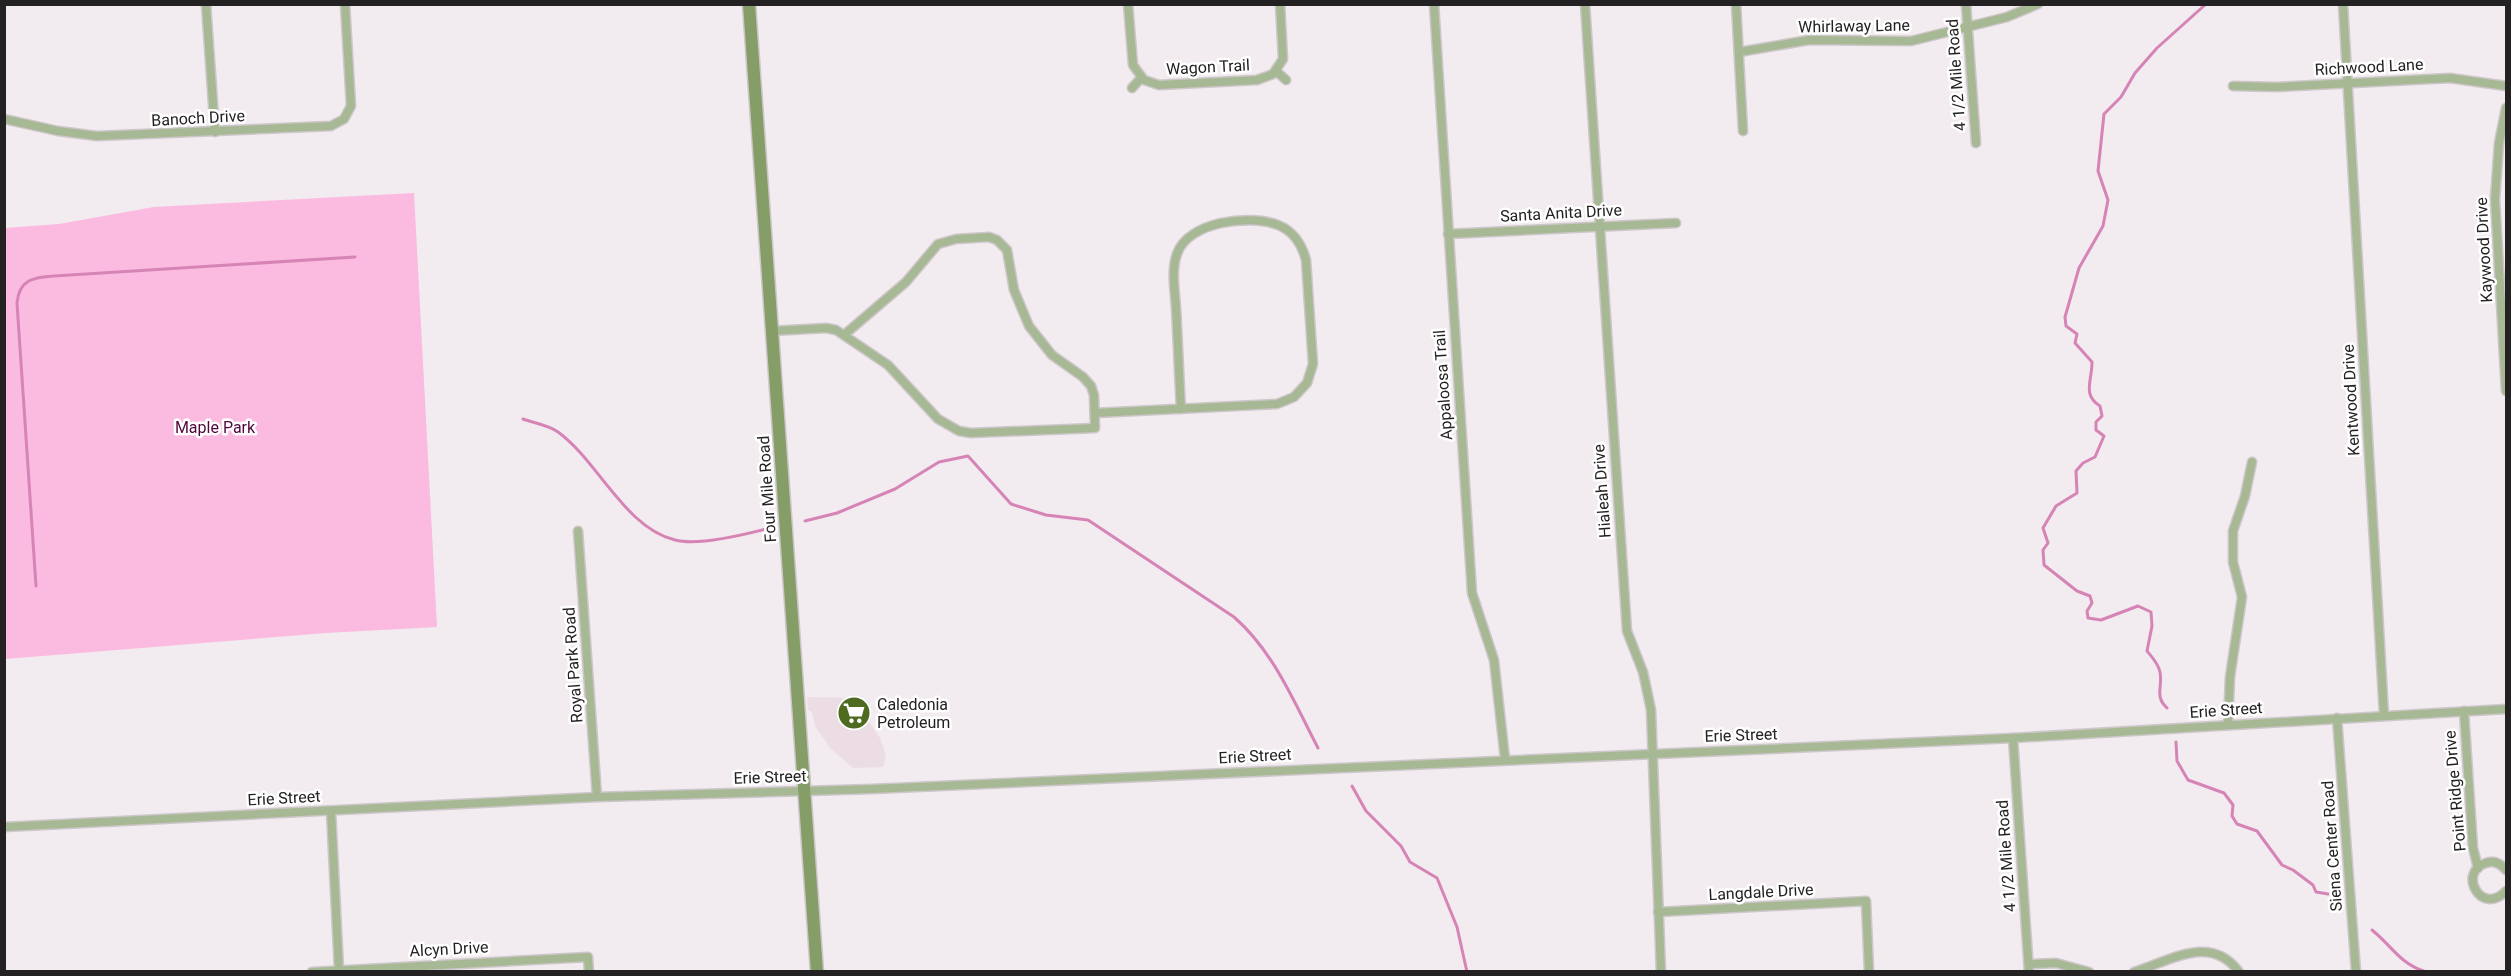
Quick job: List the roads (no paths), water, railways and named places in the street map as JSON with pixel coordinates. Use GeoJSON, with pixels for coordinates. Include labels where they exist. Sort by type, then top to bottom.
{"type":"FeatureCollection","features":[{"type":"Feature","properties":{"kind":"main road","name":"Four Mile Road"},"geometry":{"type":"LineString","coordinates":[[749,4],[817,972]]}},
{"type":"Feature","properties":{"kind":"street"},"geometry":{"type":"LineString","coordinates":[[206,4],[215,132]]}},
{"type":"Feature","properties":{"kind":"street","name":"Banoch Drive"},"geometry":{"type":"LineString","coordinates":[[4,119],[58,131],[97,136],[327,127],[339,123],[348,114],[351,106],[345,4]]}},
{"type":"Feature","properties":{"kind":"street"},"geometry":{"type":"LineString","coordinates":[[1128,4],[1132,59],[1141,78],[1132,88]]}},
{"type":"Feature","properties":{"kind":"street"},"geometry":{"type":"LineString","coordinates":[[1280,4],[1283,59],[1276,71],[1286,80]]}},
{"type":"Feature","properties":{"kind":"street","name":"Appaloosa Trail"},"geometry":{"type":"LineString","coordinates":[[1434,4],[1472,593],[1494,660],[1505,759]]}},
{"type":"Feature","properties":{"kind":"street","name":"Hialeah Drive"},"geometry":{"type":"LineString","coordinates":[[1585,4],[1627,631],[1648,688],[1661,972]]}},
{"type":"Feature","properties":{"kind":"street"},"geometry":{"type":"LineString","coordinates":[[1736,4],[1743,131]]}},
{"type":"Feature","properties":{"kind":"street","name":"4 1/2 Mile Road"},"geometry":{"type":"LineString","coordinates":[[1966,4],[1976,142]]}},
{"type":"Feature","properties":{"kind":"street","name":"Whirlaway Lane"},"geometry":{"type":"LineString","coordinates":[[1739,52],[1809,40],[1911,42],[2007,17],[2038,4]]}},
{"type":"Feature","properties":{"kind":"street","name":"Kentwood Drive"},"geometry":{"type":"LineString","coordinates":[[2343,4],[2384,715]]}},
{"type":"Feature","properties":{"kind":"street","name":"Wagon Trail"},"geometry":{"type":"LineString","coordinates":[[1141,78],[1159,85],[1257,80],[1276,71]]}},
{"type":"Feature","properties":{"kind":"street","name":"Richwood Lane"},"geometry":{"type":"LineString","coordinates":[[2233,86],[2450,78],[2506,86]]}},
{"type":"Feature","properties":{"kind":"street","name":"Kaywood Drive"},"geometry":{"type":"LineString","coordinates":[[2506,108],[2499,143],[2495,199],[2506,391]]}},
{"type":"Feature","properties":{"kind":"street"},"geometry":{"type":"LineString","coordinates":[[1095,413],[1181,409],[1277,404],[1294,397],[1307,383],[1313,364],[1306,260],[1302,247],[1286,230],[1262,222],[1212,225],[1192,233],[1181,244],[1174,269],[1181,409]]}},
{"type":"Feature","properties":{"kind":"street","name":"Santa Anita Drive"},"geometry":{"type":"LineString","coordinates":[[1448,234],[1676,223]]}},
{"type":"Feature","properties":{"kind":"street"},"geometry":{"type":"LineString","coordinates":[[772,331],[826,328],[844,335],[888,365],[938,418],[958,431],[971,433],[1095,428],[1091,386],[1083,377],[1052,355],[1029,326],[1014,290],[1009,257],[1003,244],[989,237],[947,240],[938,244],[906,282],[844,335]]}},
{"type":"Feature","properties":{"kind":"street"},"geometry":{"type":"LineString","coordinates":[[2228,725],[2230,677],[2242,597],[2233,562],[2233,531],[2245,496],[2252,462]]}},
{"type":"Feature","properties":{"kind":"street","name":"Royal Park Road"},"geometry":{"type":"LineString","coordinates":[[578,531],[597,797]]}},
{"type":"Feature","properties":{"kind":"street","name":"Erie Street"},"geometry":{"type":"LineString","coordinates":[[4,827],[597,797],[803,792],[2013,738],[2506,709]]}},
{"type":"Feature","properties":{"kind":"street","name":"Point Ridge Drive"},"geometry":{"type":"LineString","coordinates":[[2464,711],[2473,849],[2478,868],[2473,884],[2479,895],[2496,899],[2506,891]]}},
{"type":"Feature","properties":{"kind":"street","name":"Siena Center Road"},"geometry":{"type":"LineString","coordinates":[[2337,718],[2356,972]]}},
{"type":"Feature","properties":{"kind":"street","name":"4 1/2 Mile Road"},"geometry":{"type":"LineString","coordinates":[[2013,738],[2029,968]]}},
{"type":"Feature","properties":{"kind":"street"},"geometry":{"type":"LineString","coordinates":[[331,811],[339,970]]}},
{"type":"Feature","properties":{"kind":"street","name":"Point Ridge Drive"},"geometry":{"type":"LineString","coordinates":[[2478,868],[2483,864],[2495,862],[2506,870]]}},
{"type":"Feature","properties":{"kind":"street","name":"Langdale Drive"},"geometry":{"type":"LineString","coordinates":[[1658,912],[1866,901],[1869,972]]}},
{"type":"Feature","properties":{"kind":"street"},"geometry":{"type":"LineString","coordinates":[[2134,972],[2192,951],[2203,950],[2224,956],[2239,972]]}},
{"type":"Feature","properties":{"kind":"street","name":"Alcyn Drive"},"geometry":{"type":"LineString","coordinates":[[312,972],[588,957],[589,972]]}},
{"type":"Feature","properties":{"kind":"street"},"geometry":{"type":"LineString","coordinates":[[2029,968],[2056,963],[2089,972]]}},
{"type":"Feature","properties":{"kind":"waterway"},"geometry":{"type":"LineString","coordinates":[[2167,708],[2160,695],[2159,669],[2147,651],[2152,626],[2151,612],[2138,606],[2101,620],[2088,618],[2087,611],[2092,603],[2090,596],[2077,591],[2044,565],[2043,550],[2048,543],[2043,528],[2056,506],[2077,493],[2076,471],[2083,463],[2095,457],[2104,436],[2096,430],[2096,422],[2102,416],[2100,406],[2091,397],[2089,387],[2092,362],[2075,343],[2077,334],[2066,326],[2065,317],[2079,268],[2103,226],[2108,200],[2098,171],[2104,114],[2121,97],[2135,73],[2157,48],[2206,4]]}},
{"type":"Feature","properties":{"kind":"waterway"},"geometry":{"type":"LineString","coordinates":[[36,586],[17,303],[18,295],[24,285],[28,281],[46,277],[355,257]]}},
{"type":"Feature","properties":{"kind":"waterway"},"geometry":{"type":"LineString","coordinates":[[523,419],[558,432],[586,459],[627,508],[657,533],[675,540],[696,542],[766,529]]}},
{"type":"Feature","properties":{"kind":"waterway"},"geometry":{"type":"LineString","coordinates":[[805,521],[837,513],[895,489],[939,462],[968,456],[1011,504],[1046,515],[1088,520],[1234,617],[1261,646],[1272,662],[1318,748]]}},
{"type":"Feature","properties":{"kind":"waterway"},"geometry":{"type":"LineString","coordinates":[[2176,742],[2177,761],[2188,780],[2224,793],[2233,805],[2232,816],[2237,824],[2257,831],[2282,865],[2313,885],[2316,892],[2328,894]]}},
{"type":"Feature","properties":{"kind":"waterway"},"geometry":{"type":"LineString","coordinates":[[1352,786],[1366,811],[1401,846],[1410,862],[1437,878],[1457,927],[1467,972]]}},
{"type":"Feature","properties":{"kind":"waterway"},"geometry":{"type":"LineString","coordinates":[[2372,930],[2409,964],[2426,972]]}},
{"type":"Feature","properties":{"kind":"place","name":"Caledonia Petroleum"},"geometry":{"type":"Point","coordinates":[854,713]}},
{"type":"Feature","properties":{"kind":"park label","name":"Maple Park"},"geometry":{"type":"Point","coordinates":[215,427]}}]}
